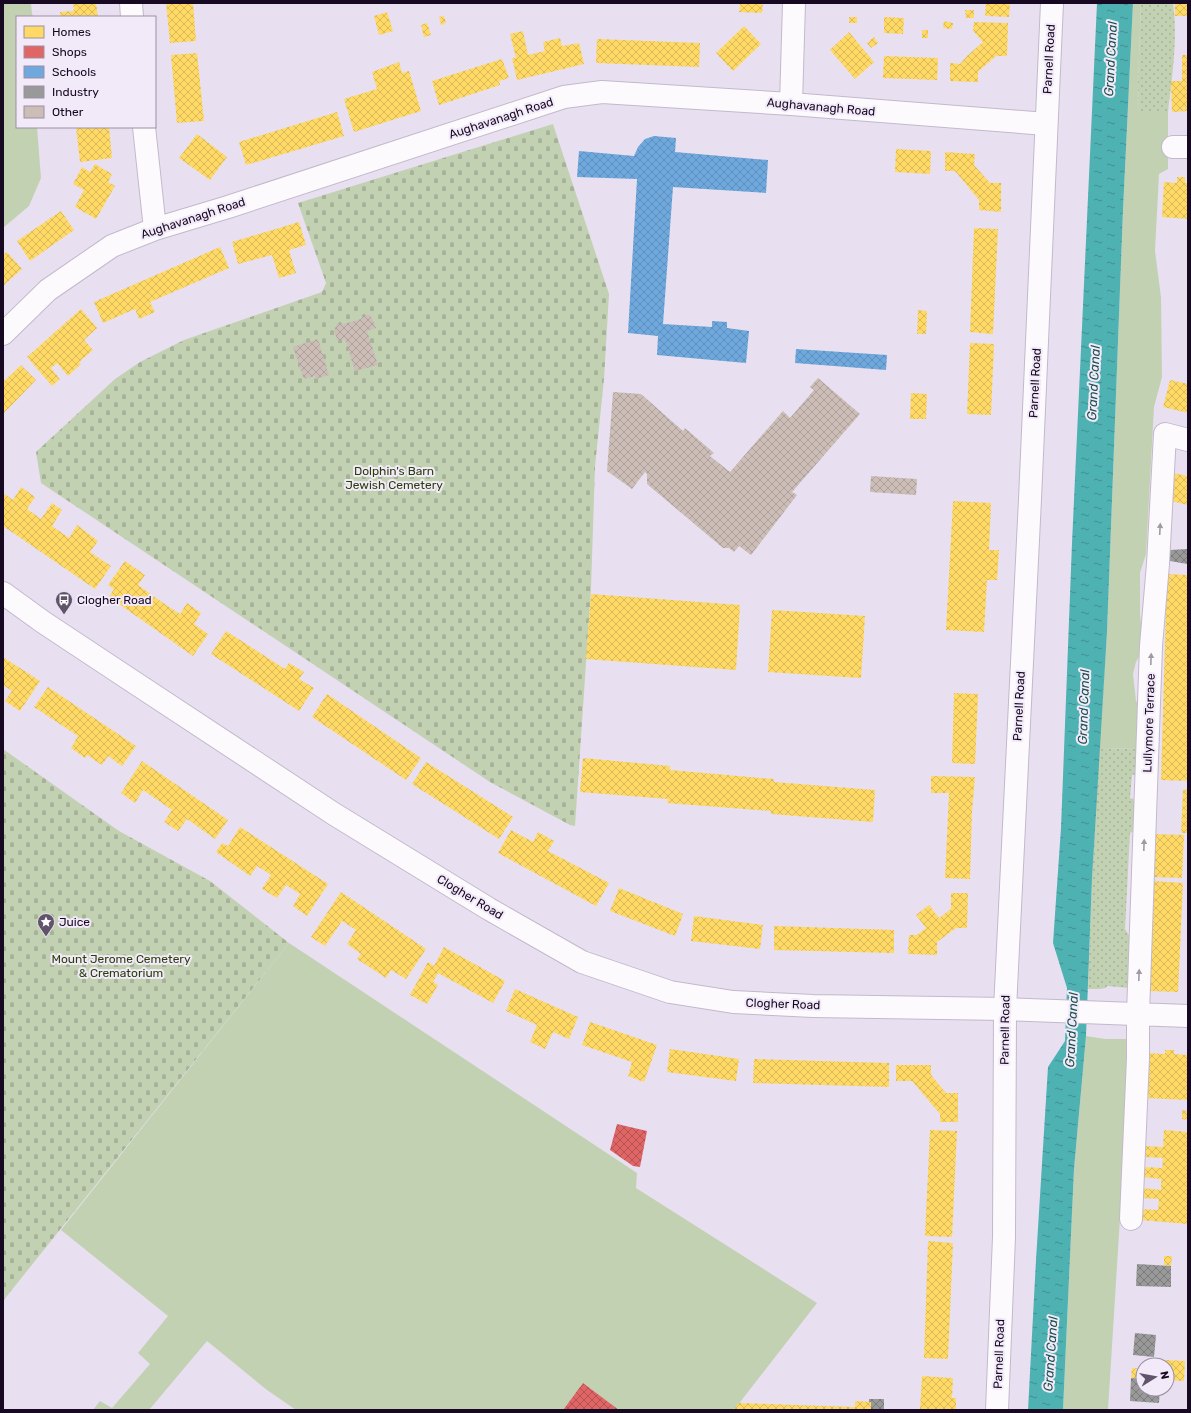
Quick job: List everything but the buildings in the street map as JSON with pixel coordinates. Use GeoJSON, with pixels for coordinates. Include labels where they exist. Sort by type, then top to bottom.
{"type":"FeatureCollection","features":[{"type":"Feature","properties":{"kind":"street"},"geometry":{"type":"LineString","coordinates":[[131,3],[132,16]]}},
{"type":"Feature","properties":{"kind":"street"},"geometry":{"type":"LineString","coordinates":[[791,104],[794,3]]}},
{"type":"Feature","properties":{"kind":"street","name":"Parnell Road"},"geometry":{"type":"LineString","coordinates":[[997,1410],[1015,1009],[1030,499],[1052,3]]}},
{"type":"Feature","properties":{"kind":"street","name":"Aughavanagh Road"},"geometry":{"type":"LineString","coordinates":[[3,334],[48,290],[112,246],[155,229],[228,207],[564,97],[602,92],[791,104],[1046,124]]}},
{"type":"Feature","properties":{"kind":"street"},"geometry":{"type":"LineString","coordinates":[[144,128],[155,229]]}},
{"type":"Feature","properties":{"kind":"street","name":"Lullymore Terrace"},"geometry":{"type":"LineString","coordinates":[[1131,1219],[1138,1058],[1132,1013],[1151,646],[1166,434],[1188,440]]}},
{"type":"Feature","properties":{"kind":"street","name":"Clogher Road"},"geometry":{"type":"LineString","coordinates":[[3,593],[43,622],[334,814],[489,909],[582,962],[670,992],[733,1002],[813,1006],[1015,1009],[1188,1016]]}},
{"type":"Feature","properties":{"kind":"green space"},"geometry":{"type":"Polygon","coordinates":[[[3,3],[31,3],[33,16],[16,16],[16,128],[37,128],[41,178],[29,206],[3,228],[3,3]]]}},
{"type":"Feature","properties":{"kind":"green space"},"geometry":{"type":"Polygon","coordinates":[[[1133,3],[1141,3],[1138,84],[1139,112],[1168,112],[1168,169],[1159,174],[1155,251],[1161,297],[1162,377],[1154,407],[1146,554],[1140,573],[1140,613],[1143,650],[1136,662],[1133,674],[1136,701],[1142,708],[1141,749],[1099,748],[1107,632],[1123,210],[1133,3]]]}},
{"type":"Feature","properties":{"kind":"green space"},"geometry":{"type":"Polygon","coordinates":[[[1141,3],[1173,3],[1175,44],[1168,112],[1139,112],[1138,84],[1141,3]]]}},
{"type":"Feature","properties":{"kind":"green space","name":"Dolphin's Barn Jewish Cemetery"},"geometry":{"type":"Polygon","coordinates":[[[553,124],[609,294],[604,379],[595,466],[591,589],[575,826],[570,825],[490,782],[41,483],[36,452],[115,379],[140,362],[184,340],[322,292],[326,283],[298,203],[553,124]]]}},
{"type":"Feature","properties":{"kind":"green space"},"geometry":{"type":"Polygon","coordinates":[[[1099,748],[1141,749],[1139,774],[1132,775],[1130,798],[1137,800],[1136,830],[1130,833],[1125,929],[1134,943],[1130,988],[1107,986],[1106,988],[1088,989],[1099,748]]]}},
{"type":"Feature","properties":{"kind":"green space","name":"Mount Jerome Cemetery & Crematorium"},"geometry":{"type":"Polygon","coordinates":[[[3,749],[119,831],[210,881],[289,943],[3,1301],[3,749]]]}},
{"type":"Feature","properties":{"kind":"green space"},"geometry":{"type":"Polygon","coordinates":[[[289,943],[637,1173],[636,1188],[817,1303],[734,1410],[619,1410],[583,1383],[563,1410],[296,1410],[267,1390],[207,1341],[149,1410],[93,1410],[100,1401],[112,1408],[150,1364],[138,1353],[168,1316],[61,1230],[289,943]]]}},
{"type":"Feature","properties":{"kind":"green space"},"geometry":{"type":"Polygon","coordinates":[[[1086,1036],[1105,1039],[1130,1039],[1130,1058],[1108,1410],[1063,1410],[1074,1169],[1086,1036]]]}},
{"type":"Feature","properties":{"kind":"water","name":"Grand Canal"},"geometry":{"type":"Polygon","coordinates":[[[1097,3],[1133,3],[1123,210],[1107,632],[1092,879],[1086,1036],[1074,1169],[1063,1410],[1028,1410],[1048,1067],[1065,1041],[1067,988],[1053,943],[1061,828],[1072,543],[1097,3]]]}},
{"type":"Feature","properties":{"kind":"place","name":"Clogher Road"},"geometry":{"type":"Point","coordinates":[64,615]}},
{"type":"Feature","properties":{"kind":"place","name":"Juice"},"geometry":{"type":"Point","coordinates":[46,937]}}]}
